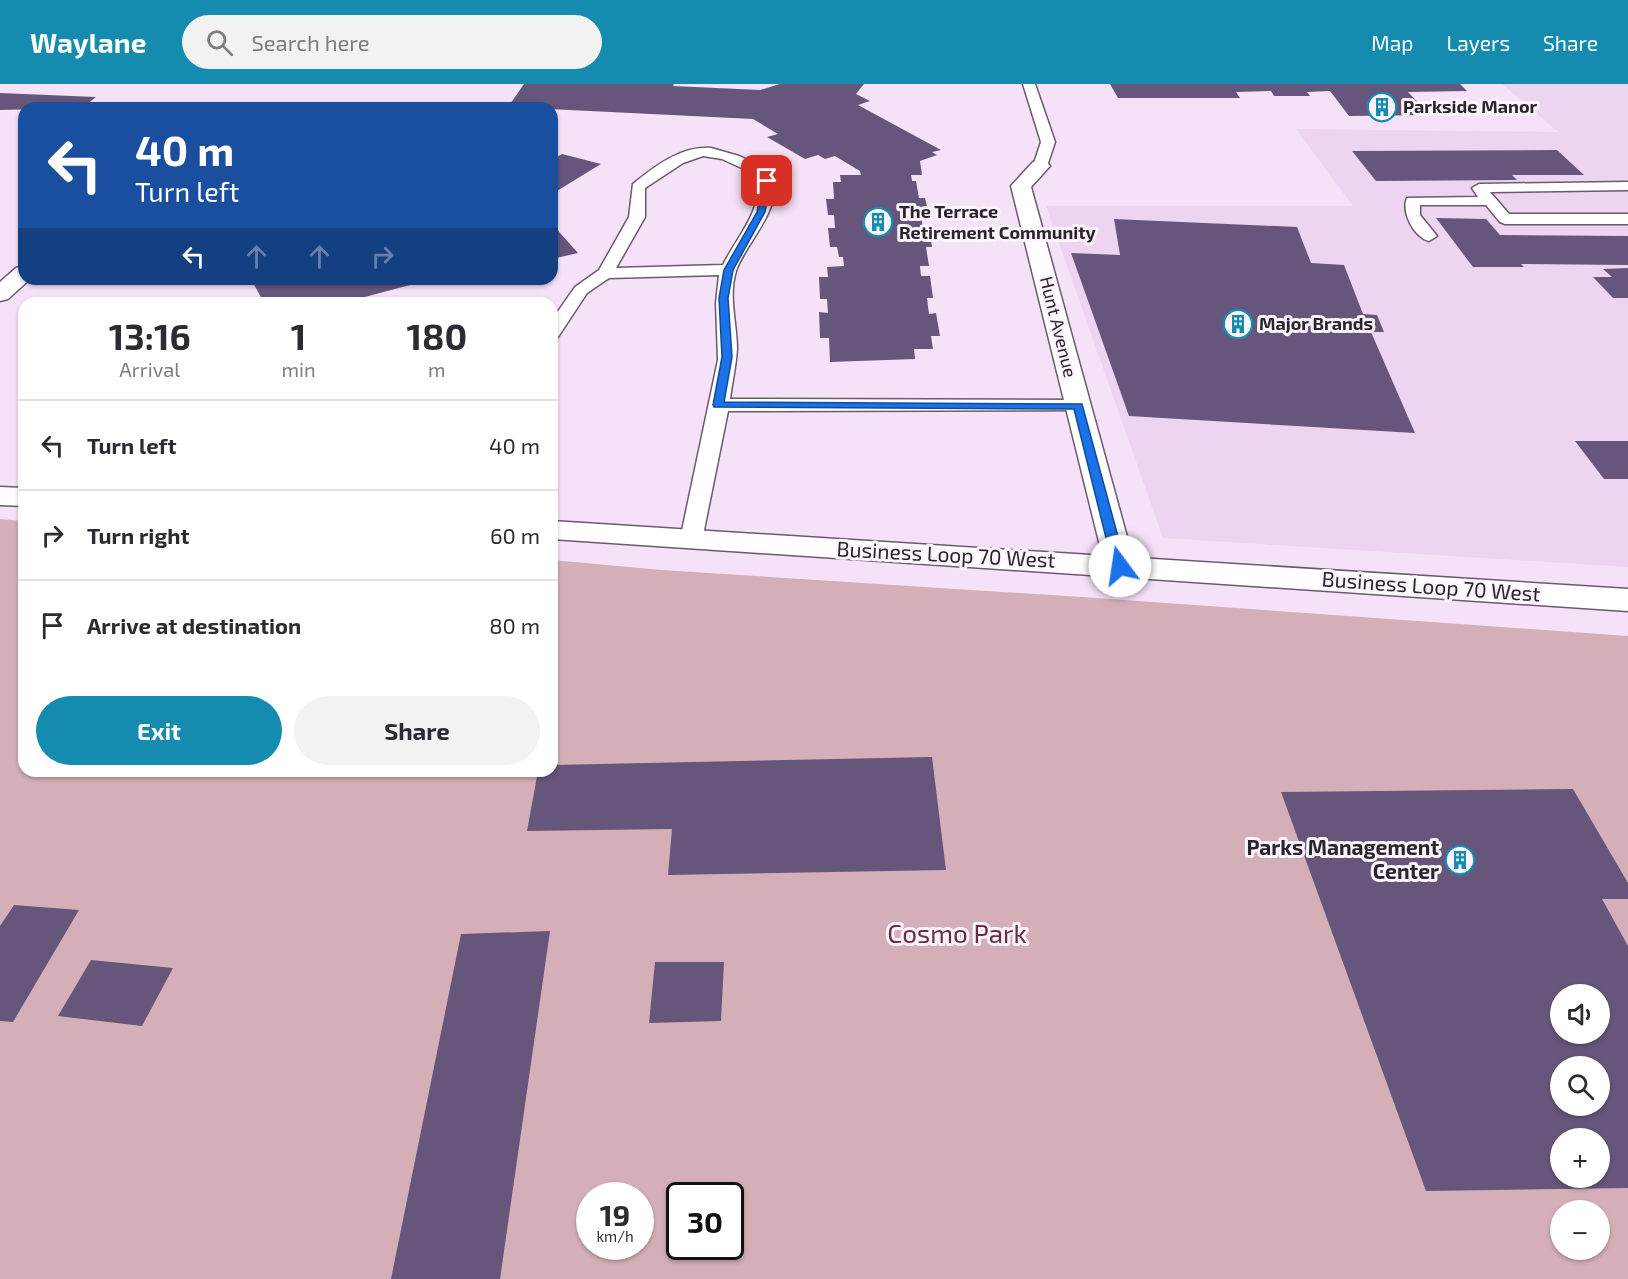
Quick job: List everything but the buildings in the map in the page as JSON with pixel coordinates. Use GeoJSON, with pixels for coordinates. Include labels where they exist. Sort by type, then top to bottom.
{"type":"FeatureCollection","features":[{"type":"Feature","properties":{"kind":"main road","name":"Hunt Avenue"},"geometry":{"type":"LineString","coordinates":[[1040,166],[1021,186],[1120,566]]}},
{"type":"Feature","properties":{"kind":"main road"},"geometry":{"type":"LineString","coordinates":[[0,294],[18,278]]}},
{"type":"Feature","properties":{"kind":"main road"},"geometry":{"type":"LineString","coordinates":[[0,496],[18,497]]}},
{"type":"Feature","properties":{"kind":"main road","name":"Business Loop 70 West"},"geometry":{"type":"LineString","coordinates":[[558,530],[1628,600]]}},
{"type":"Feature","properties":{"kind":"lane"},"geometry":{"type":"LineString","coordinates":[[1029,84],[1048,141],[1040,166]]}},
{"type":"Feature","properties":{"kind":"lane"},"geometry":{"type":"LineString","coordinates":[[558,324],[581,290],[605,273],[637,217],[638,187],[661,168],[701,152],[735,158],[764,173],[767,181],[761,212],[729,270],[723,298],[727,357],[691,540]]}},
{"type":"Feature","properties":{"kind":"lane"},"geometry":{"type":"LineString","coordinates":[[1628,186],[1479,188],[1505,219],[1628,219]]}},
{"type":"Feature","properties":{"kind":"lane"},"geometry":{"type":"LineString","coordinates":[[1429,236],[1413,216],[1412,201],[1489,201]]}},
{"type":"Feature","properties":{"kind":"lane"},"geometry":{"type":"LineString","coordinates":[[605,273],[729,270]]}},
{"type":"Feature","properties":{"kind":"lane"},"geometry":{"type":"LineString","coordinates":[[718,405],[1078,406]]}},
{"type":"Feature","properties":{"kind":"shaded area"},"geometry":{"type":"Polygon","coordinates":[[[1502,84],[1628,84],[1628,567],[1163,538],[1046,206],[1353,206],[1296,129],[1558,132],[1502,84]]]}},
{"type":"Feature","properties":{"kind":"green space","name":"Cosmo Park"},"geometry":{"type":"Polygon","coordinates":[[[0,519],[18,520],[18,777],[558,777],[558,561],[662,570],[1628,636],[1628,1279],[0,1279],[0,519]]]}},
{"type":"Feature","properties":{"kind":"place","name":"Parkside Manor"},"geometry":{"type":"Point","coordinates":[1382,107]}},
{"type":"Feature","properties":{"kind":"place","name":"The Terrace Retirement Community"},"geometry":{"type":"Point","coordinates":[878,222]}},
{"type":"Feature","properties":{"kind":"place","name":"Major Brands"},"geometry":{"type":"Point","coordinates":[1238,324]}},
{"type":"Feature","properties":{"kind":"place","name":"Parks Management Center"},"geometry":{"type":"Point","coordinates":[1460,860]}},
{"type":"Feature","properties":{"kind":"route"},"geometry":{"type":"LineString","coordinates":[[767,181],[761,212],[729,270],[723,298],[727,357],[718,405],[1078,406],[1120,566]]}}]}
